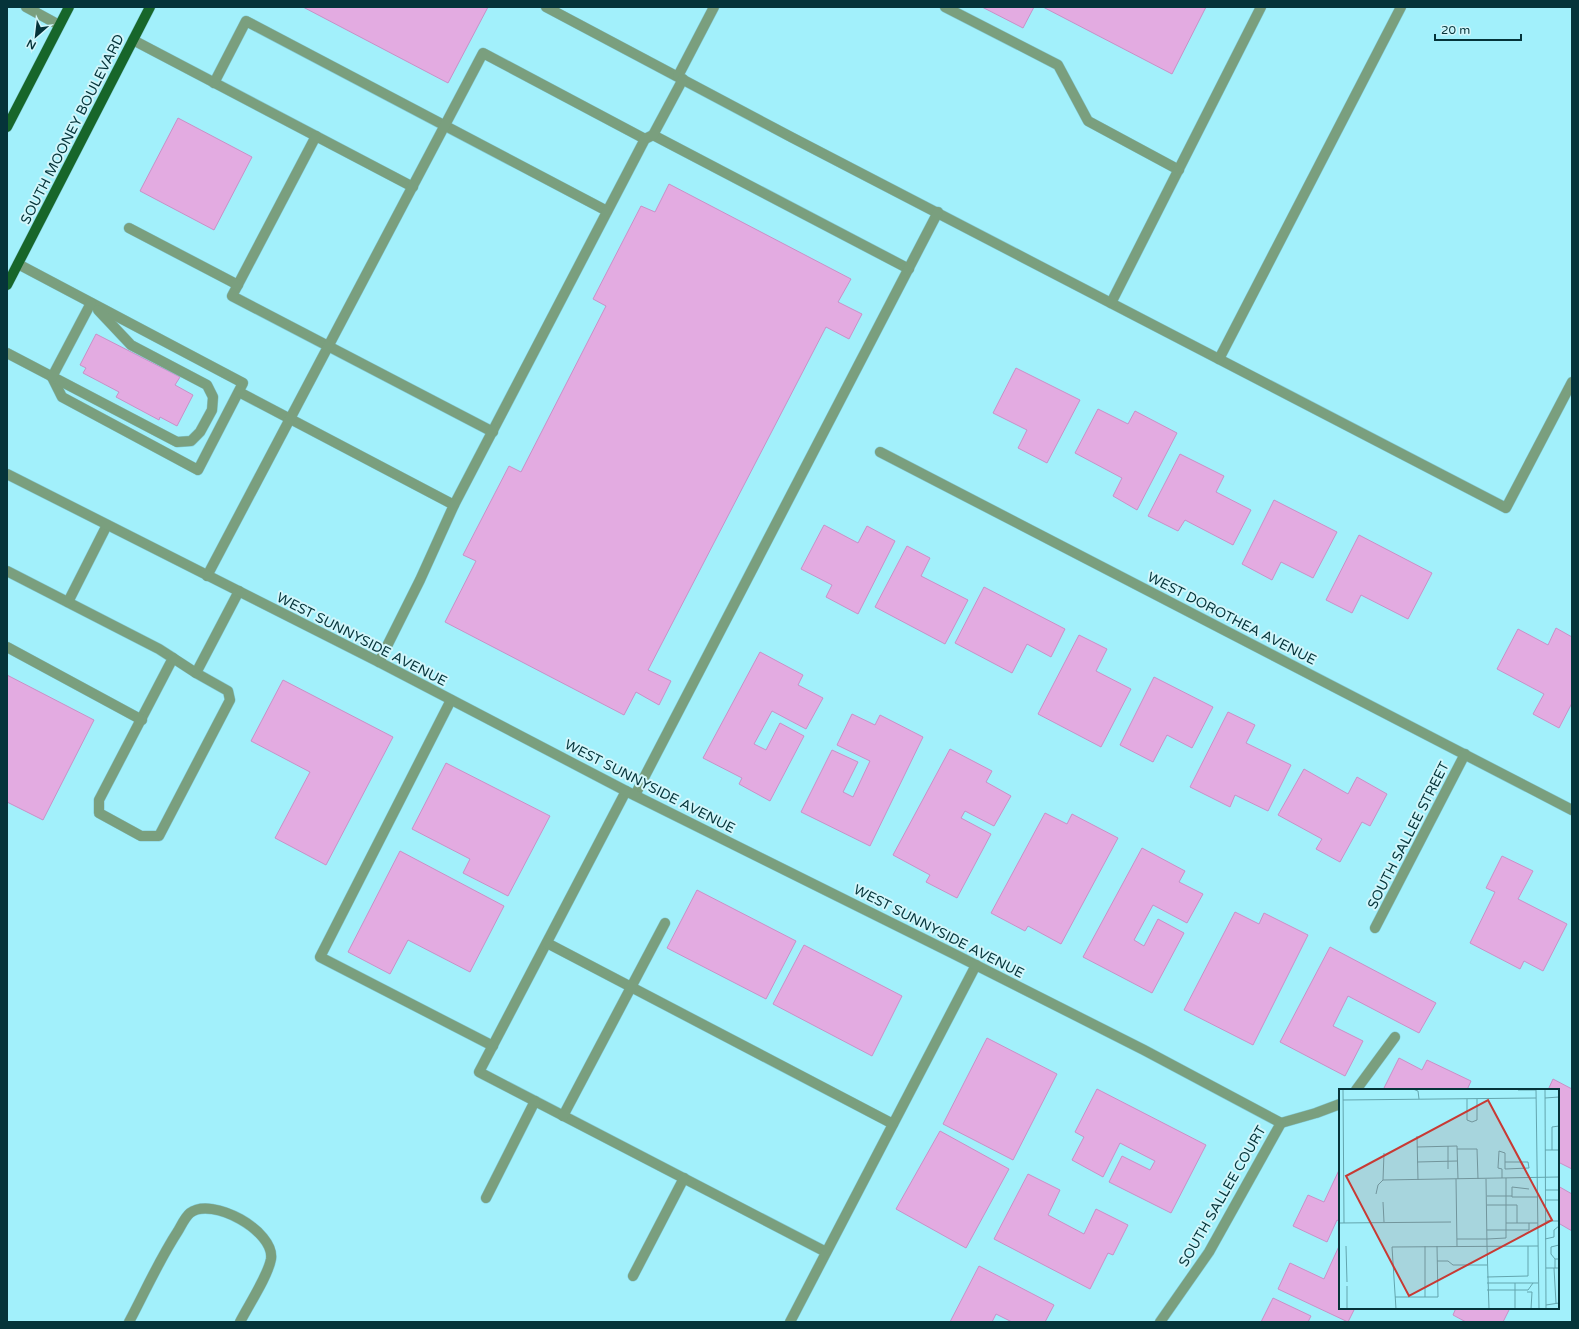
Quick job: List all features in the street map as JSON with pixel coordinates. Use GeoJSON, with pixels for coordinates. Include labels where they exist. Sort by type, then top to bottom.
{"type":"FeatureCollection","features":[{"type":"Feature","properties":{"kind":"main road"},"geometry":{"type":"LineString","coordinates":[[7,127],[69,7]]}},
{"type":"Feature","properties":{"kind":"main road","name":"SOUTH MOONEY BOULEVARD"},"geometry":{"type":"LineString","coordinates":[[7,285],[150,7]]}},
{"type":"Feature","properties":{"kind":"street"},"geometry":{"type":"LineString","coordinates":[[26,7],[59,25]]}},
{"type":"Feature","properties":{"kind":"street"},"geometry":{"type":"LineString","coordinates":[[546,7],[1506,508],[1572,382]]}},
{"type":"Feature","properties":{"kind":"street"},"geometry":{"type":"LineString","coordinates":[[379,662],[420,580],[454,504],[493,432],[607,211],[649,137],[680,78],[714,7]]}},
{"type":"Feature","properties":{"kind":"street"},"geometry":{"type":"LineString","coordinates":[[945,7],[1058,65],[1088,121],[1179,170]]}},
{"type":"Feature","properties":{"kind":"street"},"geometry":{"type":"LineString","coordinates":[[1112,303],[1261,7]]}},
{"type":"Feature","properties":{"kind":"street"},"geometry":{"type":"LineString","coordinates":[[1219,359],[1401,7]]}},
{"type":"Feature","properties":{"kind":"street"},"geometry":{"type":"LineString","coordinates":[[214,82],[246,20],[607,211]]}},
{"type":"Feature","properties":{"kind":"street"},"geometry":{"type":"LineString","coordinates":[[133,40],[413,187]]}},
{"type":"Feature","properties":{"kind":"street"},"geometry":{"type":"LineString","coordinates":[[207,576],[483,54],[909,269]]}},
{"type":"Feature","properties":{"kind":"street"},"geometry":{"type":"LineString","coordinates":[[316,136],[232,296],[493,432]]}},
{"type":"Feature","properties":{"kind":"street"},"geometry":{"type":"LineString","coordinates":[[826,1252],[480,1072],[630,793],[938,212]]}},
{"type":"Feature","properties":{"kind":"street"},"geometry":{"type":"LineString","coordinates":[[129,228],[238,285]]}},
{"type":"Feature","properties":{"kind":"street"},"geometry":{"type":"LineString","coordinates":[[18,264],[243,383],[198,470],[62,397],[52,377]]}},
{"type":"Feature","properties":{"kind":"street"},"geometry":{"type":"LineString","coordinates":[[52,377],[91,303]]}},
{"type":"Feature","properties":{"kind":"street"},"geometry":{"type":"LineString","coordinates":[[7,353],[177,442],[191,441],[200,432],[212,410],[213,397],[207,385],[131,345],[91,303]]}},
{"type":"Feature","properties":{"kind":"street"},"geometry":{"type":"LineString","coordinates":[[239,392],[454,504]]}},
{"type":"Feature","properties":{"kind":"street","name":"WEST DOROTHEA AVENUE"},"geometry":{"type":"LineString","coordinates":[[880,452],[1572,810]]}},
{"type":"Feature","properties":{"kind":"street","name":"WEST SUNNYSIDE AVENUE"},"geometry":{"type":"LineString","coordinates":[[7,474],[379,662],[630,793],[976,965],[1281,1123]]}},
{"type":"Feature","properties":{"kind":"street"},"geometry":{"type":"LineString","coordinates":[[68,602],[107,525]]}},
{"type":"Feature","properties":{"kind":"street"},"geometry":{"type":"LineString","coordinates":[[7,571],[159,649],[173,658],[196,673],[228,691],[230,700],[159,836],[141,836],[99,813],[99,800],[173,658]]}},
{"type":"Feature","properties":{"kind":"street"},"geometry":{"type":"LineString","coordinates":[[196,673],[239,591]]}},
{"type":"Feature","properties":{"kind":"street"},"geometry":{"type":"LineString","coordinates":[[7,647],[142,720]]}},
{"type":"Feature","properties":{"kind":"street"},"geometry":{"type":"LineString","coordinates":[[451,700],[320,957],[493,1046]]}},
{"type":"Feature","properties":{"kind":"street","name":"SOUTH SALLEE STREET"},"geometry":{"type":"LineString","coordinates":[[1375,928],[1465,754]]}},
{"type":"Feature","properties":{"kind":"street"},"geometry":{"type":"LineString","coordinates":[[563,1116],[665,923]]}},
{"type":"Feature","properties":{"kind":"street"},"geometry":{"type":"LineString","coordinates":[[548,943],[631,988],[893,1124]]}},
{"type":"Feature","properties":{"kind":"street"},"geometry":{"type":"LineString","coordinates":[[790,1322],[976,965]]}},
{"type":"Feature","properties":{"kind":"street"},"geometry":{"type":"LineString","coordinates":[[1357,1089],[1395,1037]]}},
{"type":"Feature","properties":{"kind":"street"},"geometry":{"type":"LineString","coordinates":[[486,1198],[535,1101]]}},
{"type":"Feature","properties":{"kind":"street"},"geometry":{"type":"LineString","coordinates":[[1281,1123],[1339,1104]]}},
{"type":"Feature","properties":{"kind":"street","name":"SOUTH SALLEE COURT"},"geometry":{"type":"LineString","coordinates":[[1160,1322],[1209,1252],[1281,1123]]}},
{"type":"Feature","properties":{"kind":"street"},"geometry":{"type":"LineString","coordinates":[[633,1276],[684,1178]]}},
{"type":"Feature","properties":{"kind":"street"},"geometry":{"type":"LineString","coordinates":[[129,1322],[170,1242],[181,1225],[190,1213],[203,1208],[218,1210],[250,1226],[262,1235],[269,1246],[271,1259],[266,1273],[240,1322]]}},
{"type":"Feature","properties":{"kind":"building"},"geometry":{"type":"Polygon","coordinates":[[[303,7],[488,7],[448,83],[303,7]]]}},
{"type":"Feature","properties":{"kind":"building"},"geometry":{"type":"Polygon","coordinates":[[[982,7],[1034,7],[1023,28],[982,7]]]}},
{"type":"Feature","properties":{"kind":"building"},"geometry":{"type":"Polygon","coordinates":[[[1043,7],[1206,7],[1172,74],[1043,7]]]}},
{"type":"Feature","properties":{"kind":"building"},"geometry":{"type":"Polygon","coordinates":[[[178,118],[252,157],[214,230],[140,191],[178,118]]]}},
{"type":"Feature","properties":{"kind":"building"},"geometry":{"type":"Polygon","coordinates":[[[669,184],[851,279],[838,302],[862,314],[849,339],[826,327],[648,670],[671,681],[659,705],[636,692],[624,715],[445,622],[476,561],[463,555],[509,466],[521,472],[606,306],[593,299],[641,206],[655,212],[669,184]]]}},
{"type":"Feature","properties":{"kind":"building"},"geometry":{"type":"Polygon","coordinates":[[[96,334],[180,377],[175,385],[193,395],[177,426],[160,417],[159,420],[116,397],[119,392],[83,373],[86,368],[80,365],[96,334]]]}},
{"type":"Feature","properties":{"kind":"building"},"geometry":{"type":"Polygon","coordinates":[[[1016,368],[1080,400],[1047,463],[1018,448],[1027,430],[993,413],[1016,368]]]}},
{"type":"Feature","properties":{"kind":"building"},"geometry":{"type":"Polygon","coordinates":[[[1098,409],[1128,424],[1135,411],[1177,433],[1137,510],[1113,496],[1122,478],[1075,453],[1098,409]]]}},
{"type":"Feature","properties":{"kind":"building"},"geometry":{"type":"Polygon","coordinates":[[[1180,454],[1224,476],[1216,492],[1251,510],[1233,545],[1185,520],[1178,531],[1148,516],[1180,454]]]}},
{"type":"Feature","properties":{"kind":"building"},"geometry":{"type":"Polygon","coordinates":[[[1274,500],[1337,532],[1313,578],[1281,562],[1272,580],[1242,564],[1274,500]]]}},
{"type":"Feature","properties":{"kind":"building"},"geometry":{"type":"Polygon","coordinates":[[[824,525],[858,543],[867,526],[895,541],[858,614],[826,597],[832,585],[801,569],[824,525]]]}},
{"type":"Feature","properties":{"kind":"building"},"geometry":{"type":"Polygon","coordinates":[[[1359,535],[1432,573],[1408,619],[1361,595],[1352,613],[1326,600],[1359,535]]]}},
{"type":"Feature","properties":{"kind":"building"},"geometry":{"type":"Polygon","coordinates":[[[907,546],[930,558],[921,576],[968,600],[945,644],[875,607],[907,546]]]}},
{"type":"Feature","properties":{"kind":"building"},"geometry":{"type":"Polygon","coordinates":[[[984,587],[1065,629],[1051,657],[1027,644],[1012,673],[955,643],[984,587]]]}},
{"type":"Feature","properties":{"kind":"building"},"geometry":{"type":"Polygon","coordinates":[[[1556,628],[1572,637],[1572,703],[1559,728],[1533,714],[1544,694],[1497,669],[1518,629],[1548,645],[1556,628]]]}},
{"type":"Feature","properties":{"kind":"building"},"geometry":{"type":"Polygon","coordinates":[[[1079,635],[1107,649],[1096,671],[1131,689],[1101,747],[1038,714],[1079,635]]]}},
{"type":"Feature","properties":{"kind":"building"},"geometry":{"type":"Polygon","coordinates":[[[760,652],[803,675],[798,685],[823,698],[806,729],[772,711],[754,744],[766,750],[780,723],[804,736],[770,801],[739,784],[742,778],[703,758],[760,652]]]}},
{"type":"Feature","properties":{"kind":"building"},"geometry":{"type":"Polygon","coordinates":[[[7,675],[94,720],[43,820],[7,802],[7,675]]]}},
{"type":"Feature","properties":{"kind":"building"},"geometry":{"type":"Polygon","coordinates":[[[1154,677],[1213,707],[1192,748],[1167,735],[1153,762],[1120,745],[1154,677]]]}},
{"type":"Feature","properties":{"kind":"building"},"geometry":{"type":"Polygon","coordinates":[[[283,680],[393,737],[326,865],[275,838],[310,772],[251,741],[283,680]]]}},
{"type":"Feature","properties":{"kind":"building"},"geometry":{"type":"Polygon","coordinates":[[[1228,712],[1255,725],[1246,743],[1291,765],[1268,811],[1235,795],[1230,807],[1190,787],[1228,712]]]}},
{"type":"Feature","properties":{"kind":"building"},"geometry":{"type":"Polygon","coordinates":[[[852,714],[875,725],[880,715],[923,737],[870,846],[801,812],[832,750],[858,762],[843,792],[853,797],[870,761],[837,745],[852,714]]]}},
{"type":"Feature","properties":{"kind":"building"},"geometry":{"type":"Polygon","coordinates":[[[950,749],[992,771],[986,782],[1011,796],[994,826],[965,811],[961,818],[991,834],[957,898],[926,882],[930,875],[893,855],[950,749]]]}},
{"type":"Feature","properties":{"kind":"building"},"geometry":{"type":"Polygon","coordinates":[[[446,763],[550,816],[508,896],[463,873],[470,859],[412,829],[446,763]]]}},
{"type":"Feature","properties":{"kind":"building"},"geometry":{"type":"Polygon","coordinates":[[[1304,769],[1348,794],[1357,777],[1387,794],[1370,826],[1362,822],[1340,862],[1316,849],[1322,839],[1278,815],[1304,769]]]}},
{"type":"Feature","properties":{"kind":"building"},"geometry":{"type":"Polygon","coordinates":[[[1045,813],[1067,824],[1072,814],[1118,838],[1061,944],[1028,926],[1025,931],[991,913],[1045,813]]]}},
{"type":"Feature","properties":{"kind":"building"},"geometry":{"type":"Polygon","coordinates":[[[1142,848],[1185,871],[1179,882],[1203,894],[1187,923],[1153,905],[1134,940],[1144,946],[1158,919],[1184,933],[1152,993],[1083,957],[1142,848]]]}},
{"type":"Feature","properties":{"kind":"building"},"geometry":{"type":"Polygon","coordinates":[[[400,851],[504,906],[470,972],[408,940],[390,974],[348,952],[400,851]]]}},
{"type":"Feature","properties":{"kind":"building"},"geometry":{"type":"Polygon","coordinates":[[[1502,856],[1533,871],[1518,899],[1567,924],[1543,971],[1524,961],[1520,969],[1470,943],[1495,892],[1486,888],[1502,856]]]}},
{"type":"Feature","properties":{"kind":"building"},"geometry":{"type":"Polygon","coordinates":[[[697,890],[796,941],[766,999],[667,948],[697,890]]]}},
{"type":"Feature","properties":{"kind":"building"},"geometry":{"type":"Polygon","coordinates":[[[1235,912],[1259,924],[1264,913],[1308,935],[1253,1045],[1184,1010],[1235,912]]]}},
{"type":"Feature","properties":{"kind":"building"},"geometry":{"type":"Polygon","coordinates":[[[804,945],[902,996],[872,1056],[773,1004],[804,945]]]}},
{"type":"Feature","properties":{"kind":"building"},"geometry":{"type":"Polygon","coordinates":[[[1330,947],[1436,1003],[1419,1033],[1348,996],[1333,1026],[1363,1041],[1345,1076],[1280,1042],[1330,947]]]}},
{"type":"Feature","properties":{"kind":"building"},"geometry":{"type":"Polygon","coordinates":[[[987,1038],[1057,1074],[1013,1160],[943,1124],[987,1038]]]}},
{"type":"Feature","properties":{"kind":"building"},"geometry":{"type":"Polygon","coordinates":[[[1399,1058],[1422,1070],[1427,1060],[1471,1081],[1467,1089],[1384,1089],[1399,1058]]]}},
{"type":"Feature","properties":{"kind":"building"},"geometry":{"type":"Polygon","coordinates":[[[1553,1079],[1572,1089],[1572,1169],[1559,1162],[1559,1089],[1548,1089],[1553,1079]]]}},
{"type":"Feature","properties":{"kind":"building"},"geometry":{"type":"Polygon","coordinates":[[[1097,1089],[1206,1145],[1171,1213],[1109,1182],[1122,1156],[1150,1170],[1155,1161],[1120,1143],[1103,1177],[1072,1160],[1084,1137],[1075,1132],[1097,1089]]]}},
{"type":"Feature","properties":{"kind":"building"},"geometry":{"type":"Polygon","coordinates":[[[940,1131],[1009,1169],[966,1248],[896,1209],[940,1131]]]}},
{"type":"Feature","properties":{"kind":"building"},"geometry":{"type":"Polygon","coordinates":[[[1339,1170],[1339,1221],[1337,1220],[1327,1242],[1293,1226],[1308,1195],[1324,1202],[1339,1170]]]}},
{"type":"Feature","properties":{"kind":"building"},"geometry":{"type":"Polygon","coordinates":[[[1028,1174],[1060,1190],[1048,1215],[1084,1234],[1096,1209],[1128,1225],[1113,1255],[1108,1253],[1090,1289],[994,1239],[1028,1174]]]}},
{"type":"Feature","properties":{"kind":"building"},"geometry":{"type":"Polygon","coordinates":[[[1559,1187],[1572,1194],[1572,1231],[1560,1224],[1559,1226],[1559,1187]]]}},
{"type":"Feature","properties":{"kind":"building"},"geometry":{"type":"Polygon","coordinates":[[[1339,1246],[1339,1309],[1354,1309],[1348,1322],[1278,1289],[1290,1263],[1324,1279],[1339,1246]]]}},
{"type":"Feature","properties":{"kind":"building"},"geometry":{"type":"Polygon","coordinates":[[[979,1266],[1054,1305],[1045,1322],[1012,1322],[996,1314],[992,1322],[950,1322],[979,1266]]]}},
{"type":"Feature","properties":{"kind":"building"},"geometry":{"type":"Polygon","coordinates":[[[1273,1298],[1311,1316],[1308,1322],[1261,1322],[1273,1298]]]}},
{"type":"Feature","properties":{"kind":"building"},"geometry":{"type":"Polygon","coordinates":[[[1456,1309],[1510,1309],[1503,1322],[1466,1322],[1453,1315],[1456,1309]]]}}]}
